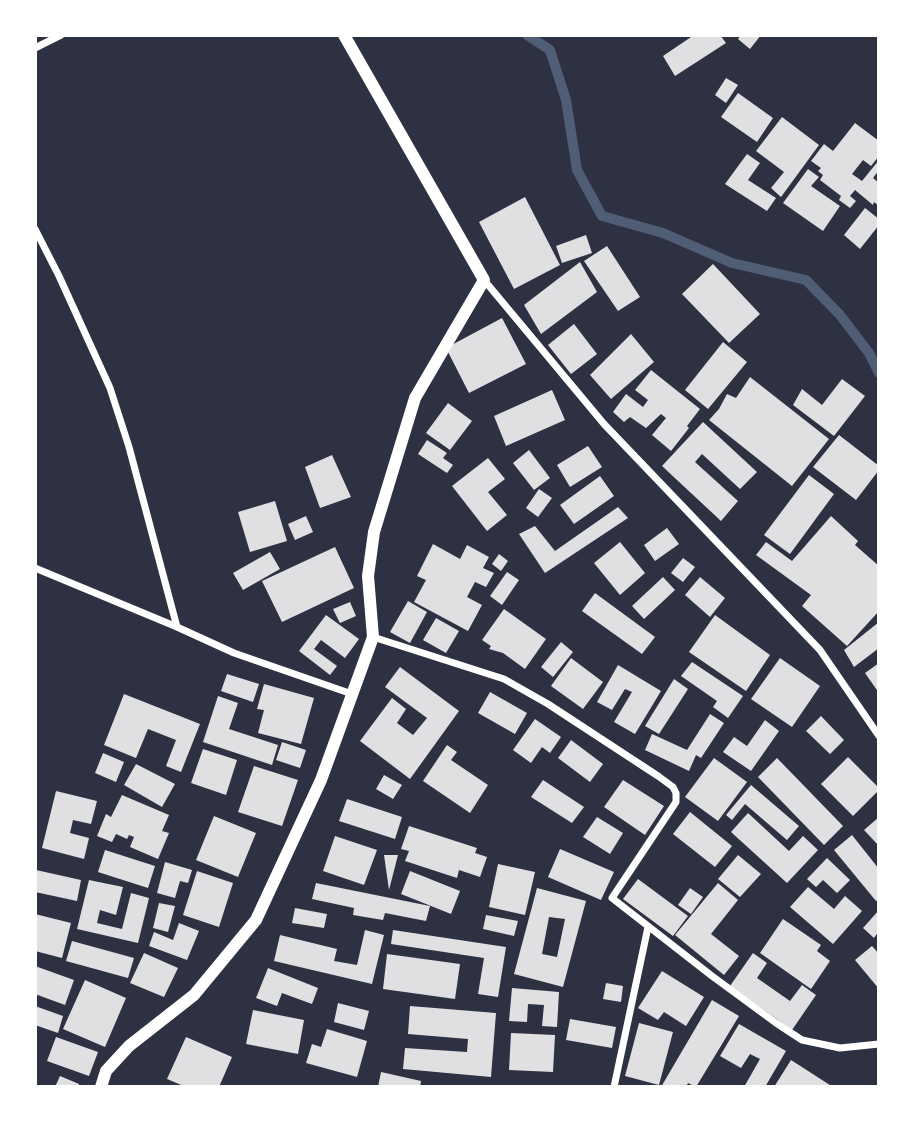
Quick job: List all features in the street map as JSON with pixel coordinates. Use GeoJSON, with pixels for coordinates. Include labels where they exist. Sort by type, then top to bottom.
{"type":"FeatureCollection","features":[{"type":"Feature","properties":{"kind":"street"},"geometry":{"type":"LineString","coordinates":[[35,48],[61,35]]}},
{"type":"Feature","properties":{"kind":"street"},"geometry":{"type":"LineString","coordinates":[[344,35],[484,279],[604,424],[820,650],[879,736]]}},
{"type":"Feature","properties":{"kind":"street"},"geometry":{"type":"LineString","coordinates":[[35,229],[110,388],[129,447],[177,627]]}},
{"type":"Feature","properties":{"kind":"street"},"geometry":{"type":"LineString","coordinates":[[101,1087],[106,1071],[113,1063],[129,1046],[194,995],[256,920],[321,780],[373,637],[368,576],[374,531],[415,398],[484,279]]}},
{"type":"Feature","properties":{"kind":"street"},"geometry":{"type":"LineString","coordinates":[[35,568],[234,653],[352,694]]}},
{"type":"Feature","properties":{"kind":"street"},"geometry":{"type":"LineString","coordinates":[[373,637],[504,679],[548,704],[673,787],[676,802],[612,898],[765,1015],[802,1040],[840,1048],[879,1044]]}},
{"type":"Feature","properties":{"kind":"street"},"geometry":{"type":"LineString","coordinates":[[614,1087],[648,927]]}},
{"type":"Feature","properties":{"kind":"building"},"geometry":{"type":"Polygon","coordinates":[[[694,35],[720,35],[726,43],[675,76],[663,56],[694,35]]]}},
{"type":"Feature","properties":{"kind":"building"},"geometry":{"type":"Polygon","coordinates":[[[741,35],[761,35],[750,49],[738,39],[741,35]]]}},
{"type":"Feature","properties":{"kind":"building"},"geometry":{"type":"Polygon","coordinates":[[[726,78],[738,85],[726,103],[715,95],[726,78]]]}},
{"type":"Feature","properties":{"kind":"building"},"geometry":{"type":"Polygon","coordinates":[[[738,93],[773,118],[757,142],[721,117],[738,93]]]}},
{"type":"Feature","properties":{"kind":"building"},"geometry":{"type":"Polygon","coordinates":[[[782,117],[819,145],[781,197],[771,188],[784,172],[756,151],[782,117]]]}},
{"type":"Feature","properties":{"kind":"building"},"geometry":{"type":"Polygon","coordinates":[[[855,123],[879,141],[879,156],[871,166],[863,160],[852,174],[862,181],[879,160],[879,170],[873,178],[879,183],[879,206],[874,202],[873,205],[855,190],[850,196],[856,201],[850,208],[839,200],[841,196],[820,180],[823,175],[818,171],[821,168],[811,161],[824,144],[833,151],[855,123]]]}},
{"type":"Feature","properties":{"kind":"building"},"geometry":{"type":"Polygon","coordinates":[[[747,154],[760,163],[748,180],[776,198],[767,211],[725,184],[747,154]]]}},
{"type":"Feature","properties":{"kind":"building"},"geometry":{"type":"Polygon","coordinates":[[[808,169],[819,177],[811,186],[840,206],[823,231],[783,203],[808,169]]]}},
{"type":"Feature","properties":{"kind":"building"},"geometry":{"type":"Polygon","coordinates":[[[525,197],[560,265],[514,289],[479,222],[525,197]]]}},
{"type":"Feature","properties":{"kind":"building"},"geometry":{"type":"Polygon","coordinates":[[[865,208],[879,219],[879,225],[860,249],[844,235],[865,208]]]}},
{"type":"Feature","properties":{"kind":"building"},"geometry":{"type":"Polygon","coordinates":[[[586,235],[592,253],[562,263],[556,246],[586,235]]]}},
{"type":"Feature","properties":{"kind":"building"},"geometry":{"type":"Polygon","coordinates":[[[607,246],[640,297],[618,311],[584,261],[607,246]]]}},
{"type":"Feature","properties":{"kind":"building"},"geometry":{"type":"Polygon","coordinates":[[[580,262],[597,292],[541,334],[524,305],[580,262]]]}},
{"type":"Feature","properties":{"kind":"building"},"geometry":{"type":"Polygon","coordinates":[[[713,264],[760,314],[729,343],[682,294],[713,264]]]}},
{"type":"Feature","properties":{"kind":"building"},"geometry":{"type":"Polygon","coordinates":[[[502,318],[526,364],[469,393],[446,348],[502,318]]]}},
{"type":"Feature","properties":{"kind":"building"},"geometry":{"type":"Polygon","coordinates":[[[574,324],[597,354],[571,374],[548,345],[574,324]]]}},
{"type":"Feature","properties":{"kind":"building"},"geometry":{"type":"Polygon","coordinates":[[[631,334],[654,362],[611,399],[590,375],[631,334]]]}},
{"type":"Feature","properties":{"kind":"building"},"geometry":{"type":"Polygon","coordinates":[[[723,342],[747,362],[708,409],[685,390],[723,342]]]}},
{"type":"Feature","properties":{"kind":"building"},"geometry":{"type":"Polygon","coordinates":[[[651,370],[700,409],[671,451],[652,435],[666,418],[661,414],[646,428],[630,417],[624,422],[613,412],[626,394],[643,407],[648,400],[635,390],[651,370]]]}},
{"type":"Feature","properties":{"kind":"building"},"geometry":{"type":"Polygon","coordinates":[[[750,377],[829,439],[792,486],[709,420],[727,394],[736,398],[750,377]]]}},
{"type":"Feature","properties":{"kind":"building"},"geometry":{"type":"Polygon","coordinates":[[[842,379],[865,396],[834,436],[793,405],[802,389],[822,405],[842,379]]]}},
{"type":"Feature","properties":{"kind":"building"},"geometry":{"type":"Polygon","coordinates":[[[552,390],[565,420],[506,446],[494,416],[552,390]]]}},
{"type":"Feature","properties":{"kind":"building"},"geometry":{"type":"Polygon","coordinates":[[[448,403],[472,421],[450,450],[426,433],[448,403]]]}},
{"type":"Feature","properties":{"kind":"building"},"geometry":{"type":"Polygon","coordinates":[[[703,422],[757,472],[740,489],[702,454],[695,462],[738,501],[721,521],[662,466],[703,422]]]}},
{"type":"Feature","properties":{"kind":"building"},"geometry":{"type":"Polygon","coordinates":[[[839,435],[879,466],[879,470],[856,500],[813,467],[839,435]]]}},
{"type":"Feature","properties":{"kind":"building"},"geometry":{"type":"Polygon","coordinates":[[[427,440],[447,453],[443,458],[453,465],[447,473],[418,454],[427,440]]]}},
{"type":"Feature","properties":{"kind":"building"},"geometry":{"type":"Polygon","coordinates":[[[588,446],[602,467],[570,487],[557,465],[588,446]]]}},
{"type":"Feature","properties":{"kind":"building"},"geometry":{"type":"Polygon","coordinates":[[[529,450],[550,478],[534,490],[513,463],[529,450]]]}},
{"type":"Feature","properties":{"kind":"building"},"geometry":{"type":"Polygon","coordinates":[[[332,455],[351,497],[320,508],[305,467],[332,455]]]}},
{"type":"Feature","properties":{"kind":"building"},"geometry":{"type":"Polygon","coordinates":[[[488,458],[505,479],[488,492],[507,515],[487,531],[452,486],[488,458]]]}},
{"type":"Feature","properties":{"kind":"building"},"geometry":{"type":"Polygon","coordinates":[[[809,475],[834,494],[790,554],[764,535],[809,475]]]}},
{"type":"Feature","properties":{"kind":"building"},"geometry":{"type":"Polygon","coordinates":[[[600,476],[614,496],[574,524],[560,505],[600,476]]]}},
{"type":"Feature","properties":{"kind":"building"},"geometry":{"type":"Polygon","coordinates":[[[539,489],[552,498],[538,517],[526,508],[539,489]]]}},
{"type":"Feature","properties":{"kind":"building"},"geometry":{"type":"Polygon","coordinates":[[[275,501],[287,541],[250,552],[238,512],[275,501]]]}},
{"type":"Feature","properties":{"kind":"building"},"geometry":{"type":"Polygon","coordinates":[[[618,507],[628,518],[545,573],[519,534],[535,526],[555,551],[618,507]]]}},
{"type":"Feature","properties":{"kind":"building"},"geometry":{"type":"Polygon","coordinates":[[[306,516],[313,532],[295,540],[288,524],[306,516]]]}},
{"type":"Feature","properties":{"kind":"building"},"geometry":{"type":"Polygon","coordinates":[[[831,516],[858,541],[855,545],[879,566],[879,611],[847,646],[802,606],[811,595],[756,555],[766,542],[792,561],[831,516]]]}},
{"type":"Feature","properties":{"kind":"building"},"geometry":{"type":"Polygon","coordinates":[[[667,528],[679,544],[655,561],[644,545],[667,528]]]}},
{"type":"Feature","properties":{"kind":"building"},"geometry":{"type":"Polygon","coordinates":[[[620,542],[645,573],[620,595],[594,563],[620,542]]]}},
{"type":"Feature","properties":{"kind":"building"},"geometry":{"type":"Polygon","coordinates":[[[433,544],[460,559],[467,545],[489,557],[483,568],[494,573],[486,587],[475,582],[467,597],[482,605],[468,631],[414,602],[426,580],[417,576],[433,544]]]}},
{"type":"Feature","properties":{"kind":"building"},"geometry":{"type":"Polygon","coordinates":[[[335,547],[354,588],[282,622],[262,581],[335,547]]]}},
{"type":"Feature","properties":{"kind":"building"},"geometry":{"type":"Polygon","coordinates":[[[270,552],[280,569],[243,590],[233,573],[270,552]]]}},
{"type":"Feature","properties":{"kind":"building"},"geometry":{"type":"Polygon","coordinates":[[[499,554],[508,561],[501,571],[492,564],[499,554]]]}},
{"type":"Feature","properties":{"kind":"building"},"geometry":{"type":"Polygon","coordinates":[[[683,558],[695,567],[683,582],[671,573],[683,558]]]}},
{"type":"Feature","properties":{"kind":"building"},"geometry":{"type":"Polygon","coordinates":[[[507,572],[519,580],[502,605],[490,596],[507,572]]]}},
{"type":"Feature","properties":{"kind":"building"},"geometry":{"type":"Polygon","coordinates":[[[663,577],[675,590],[644,619],[632,606],[663,577]]]}},
{"type":"Feature","properties":{"kind":"building"},"geometry":{"type":"Polygon","coordinates":[[[700,577],[725,598],[710,617],[685,595],[700,577]]]}},
{"type":"Feature","properties":{"kind":"building"},"geometry":{"type":"Polygon","coordinates":[[[595,593],[655,637],[642,654],[582,611],[595,593]]]}},
{"type":"Feature","properties":{"kind":"building"},"geometry":{"type":"Polygon","coordinates":[[[408,601],[427,612],[410,643],[390,632],[408,601]]]}},
{"type":"Feature","properties":{"kind":"building"},"geometry":{"type":"Polygon","coordinates":[[[350,602],[356,616],[340,623],[333,609],[350,602]]]}},
{"type":"Feature","properties":{"kind":"building"},"geometry":{"type":"Polygon","coordinates":[[[504,609],[546,639],[525,669],[503,653],[489,649],[491,646],[482,640],[504,609]]]}},
{"type":"Feature","properties":{"kind":"building"},"geometry":{"type":"Polygon","coordinates":[[[326,615],[359,639],[345,658],[321,640],[314,649],[337,666],[330,675],[299,651],[326,615]]]}},
{"type":"Feature","properties":{"kind":"building"},"geometry":{"type":"Polygon","coordinates":[[[715,615],[770,655],[746,691],[689,652],[715,615]]]}},
{"type":"Feature","properties":{"kind":"building"},"geometry":{"type":"Polygon","coordinates":[[[436,618],[459,631],[446,653],[423,640],[436,618]]]}},
{"type":"Feature","properties":{"kind":"building"},"geometry":{"type":"Polygon","coordinates":[[[879,622],[879,648],[854,667],[844,650],[879,622]]]}},
{"type":"Feature","properties":{"kind":"building"},"geometry":{"type":"Polygon","coordinates":[[[561,642],[573,652],[553,677],[541,667],[561,642]]]}},
{"type":"Feature","properties":{"kind":"building"},"geometry":{"type":"Polygon","coordinates":[[[571,658],[603,682],[583,709],[551,686],[571,658]]]}},
{"type":"Feature","properties":{"kind":"building"},"geometry":{"type":"Polygon","coordinates":[[[780,658],[820,686],[792,727],[751,699],[780,658]]]}},
{"type":"Feature","properties":{"kind":"building"},"geometry":{"type":"Polygon","coordinates":[[[692,662],[743,696],[728,718],[713,707],[717,701],[681,676],[692,662]]]}},
{"type":"Feature","properties":{"kind":"building"},"geometry":{"type":"Polygon","coordinates":[[[879,663],[879,693],[865,673],[879,663]]]}},
{"type":"Feature","properties":{"kind":"building"},"geometry":{"type":"Polygon","coordinates":[[[618,665],[661,691],[635,734],[614,722],[632,692],[625,689],[612,710],[597,702],[618,665]]]}},
{"type":"Feature","properties":{"kind":"building"},"geometry":{"type":"Polygon","coordinates":[[[400,667],[459,711],[410,779],[360,741],[392,698],[406,709],[397,723],[413,735],[427,718],[385,687],[400,667]]]}},
{"type":"Feature","properties":{"kind":"building"},"geometry":{"type":"Polygon","coordinates":[[[227,674],[259,684],[253,702],[221,691],[227,674]]]}},
{"type":"Feature","properties":{"kind":"building"},"geometry":{"type":"Polygon","coordinates":[[[674,679],[688,689],[659,734],[645,726],[674,679]]]}},
{"type":"Feature","properties":{"kind":"building"},"geometry":{"type":"Polygon","coordinates":[[[264,684],[314,698],[301,744],[258,733],[264,710],[257,709],[264,684]]]}},
{"type":"Feature","properties":{"kind":"building"},"geometry":{"type":"Polygon","coordinates":[[[490,692],[527,713],[515,734],[478,713],[490,692]]]}},
{"type":"Feature","properties":{"kind":"building"},"geometry":{"type":"Polygon","coordinates":[[[124,694],[200,724],[181,772],[166,766],[176,740],[148,729],[136,758],[104,745],[124,694]]]}},
{"type":"Feature","properties":{"kind":"building"},"geometry":{"type":"Polygon","coordinates":[[[218,696],[238,703],[229,729],[278,745],[272,765],[203,742],[218,696]]]}},
{"type":"Feature","properties":{"kind":"building"},"geometry":{"type":"Polygon","coordinates":[[[710,714],[724,723],[701,758],[696,755],[689,771],[645,750],[652,734],[687,750],[710,714]]]}},
{"type":"Feature","properties":{"kind":"building"},"geometry":{"type":"Polygon","coordinates":[[[821,716],[844,740],[830,754],[806,731],[821,716]]]}},
{"type":"Feature","properties":{"kind":"building"},"geometry":{"type":"Polygon","coordinates":[[[535,719],[561,737],[550,753],[542,747],[531,763],[513,750],[535,719]]]}},
{"type":"Feature","properties":{"kind":"building"},"geometry":{"type":"Polygon","coordinates":[[[765,720],[779,731],[751,771],[723,752],[734,737],[747,746],[765,720]]]}},
{"type":"Feature","properties":{"kind":"building"},"geometry":{"type":"Polygon","coordinates":[[[571,740],[603,764],[590,782],[558,758],[571,740]]]}},
{"type":"Feature","properties":{"kind":"building"},"geometry":{"type":"Polygon","coordinates":[[[282,742],[306,750],[300,768],[276,760],[282,742]]]}},
{"type":"Feature","properties":{"kind":"building"},"geometry":{"type":"Polygon","coordinates":[[[447,745],[457,752],[451,760],[488,785],[470,813],[423,781],[447,745]]]}},
{"type":"Feature","properties":{"kind":"building"},"geometry":{"type":"Polygon","coordinates":[[[203,749],[237,760],[226,795],[191,783],[203,749]]]}},
{"type":"Feature","properties":{"kind":"building"},"geometry":{"type":"Polygon","coordinates":[[[103,753],[124,762],[116,782],[95,773],[103,753]]]}},
{"type":"Feature","properties":{"kind":"building"},"geometry":{"type":"Polygon","coordinates":[[[848,757],[879,788],[853,816],[821,784],[848,757]]]}},
{"type":"Feature","properties":{"kind":"building"},"geometry":{"type":"Polygon","coordinates":[[[714,758],[747,782],[718,821],[685,797],[714,758]]]}},
{"type":"Feature","properties":{"kind":"building"},"geometry":{"type":"Polygon","coordinates":[[[777,758],[843,826],[824,845],[758,777],[777,758]]]}},
{"type":"Feature","properties":{"kind":"building"},"geometry":{"type":"Polygon","coordinates":[[[136,764],[175,784],[162,807],[124,785],[136,764]]]}},
{"type":"Feature","properties":{"kind":"building"},"geometry":{"type":"Polygon","coordinates":[[[254,766],[298,780],[282,826],[238,812],[254,766]]]}},
{"type":"Feature","properties":{"kind":"building"},"geometry":{"type":"Polygon","coordinates":[[[384,775],[402,785],[393,799],[376,789],[384,775]]]}},
{"type":"Feature","properties":{"kind":"building"},"geometry":{"type":"Polygon","coordinates":[[[543,780],[584,807],[572,823],[531,797],[543,780]]]}},
{"type":"Feature","properties":{"kind":"building"},"geometry":{"type":"Polygon","coordinates":[[[623,780],[664,806],[645,835],[604,807],[623,780]]]}},
{"type":"Feature","properties":{"kind":"building"},"geometry":{"type":"Polygon","coordinates":[[[751,785],[799,826],[787,840],[745,804],[732,820],[726,815],[751,785]]]}},
{"type":"Feature","properties":{"kind":"building"},"geometry":{"type":"Polygon","coordinates":[[[56,791],[97,801],[91,824],[73,820],[70,833],[89,838],[84,859],[42,848],[56,791]]]}},
{"type":"Feature","properties":{"kind":"building"},"geometry":{"type":"Polygon","coordinates":[[[122,795],[169,815],[162,831],[169,833],[158,859],[130,847],[134,837],[129,835],[127,839],[116,834],[112,842],[97,836],[106,814],[111,817],[122,795]]]}},
{"type":"Feature","properties":{"kind":"building"},"geometry":{"type":"Polygon","coordinates":[[[347,799],[402,817],[395,839],[339,821],[347,799]]]}},
{"type":"Feature","properties":{"kind":"building"},"geometry":{"type":"Polygon","coordinates":[[[690,812],[732,846],[715,867],[673,834],[690,812]]]}},
{"type":"Feature","properties":{"kind":"building"},"geometry":{"type":"Polygon","coordinates":[[[748,813],[789,851],[803,836],[818,850],[787,883],[731,832],[748,813]]]}},
{"type":"Feature","properties":{"kind":"building"},"geometry":{"type":"Polygon","coordinates":[[[214,816],[256,833],[238,877],[196,860],[214,816]]]}},
{"type":"Feature","properties":{"kind":"building"},"geometry":{"type":"Polygon","coordinates":[[[597,817],[623,833],[610,854],[583,837],[597,817]]]}},
{"type":"Feature","properties":{"kind":"building"},"geometry":{"type":"Polygon","coordinates":[[[879,817],[879,846],[864,830],[879,817]]]}},
{"type":"Feature","properties":{"kind":"building"},"geometry":{"type":"Polygon","coordinates":[[[409,826],[477,848],[475,853],[487,857],[480,877],[459,870],[457,878],[405,861],[409,851],[401,849],[409,826]]]}},
{"type":"Feature","properties":{"kind":"building"},"geometry":{"type":"Polygon","coordinates":[[[852,835],[879,869],[879,899],[876,901],[834,850],[852,835]]]}},
{"type":"Feature","properties":{"kind":"building"},"geometry":{"type":"Polygon","coordinates":[[[335,836],[377,850],[364,885],[323,871],[335,836]]]}},
{"type":"Feature","properties":{"kind":"building"},"geometry":{"type":"Polygon","coordinates":[[[560,849],[614,872],[601,900],[548,877],[560,849]]]}},
{"type":"Feature","properties":{"kind":"building"},"geometry":{"type":"Polygon","coordinates":[[[105,850],[155,866],[148,888],[98,872],[105,850]]]}},
{"type":"Feature","properties":{"kind":"building"},"geometry":{"type":"Polygon","coordinates":[[[384,855],[398,855],[389,890],[384,855]]]}},
{"type":"Feature","properties":{"kind":"building"},"geometry":{"type":"Polygon","coordinates":[[[738,855],[761,874],[740,897],[718,879],[738,855]]]}},
{"type":"Feature","properties":{"kind":"building"},"geometry":{"type":"Polygon","coordinates":[[[827,858],[850,880],[837,893],[823,880],[816,887],[807,879],[827,858]]]}},
{"type":"Feature","properties":{"kind":"building"},"geometry":{"type":"Polygon","coordinates":[[[165,862],[192,870],[188,883],[180,881],[175,898],[157,893],[165,862]]]}},
{"type":"Feature","properties":{"kind":"building"},"geometry":{"type":"Polygon","coordinates":[[[498,864],[535,872],[525,915],[489,907],[498,864]]]}},
{"type":"Feature","properties":{"kind":"building"},"geometry":{"type":"Polygon","coordinates":[[[36,870],[81,880],[77,901],[35,892],[36,870]]]}},
{"type":"Feature","properties":{"kind":"building"},"geometry":{"type":"Polygon","coordinates":[[[197,871],[233,883],[219,927],[183,915],[197,871]]]}},
{"type":"Feature","properties":{"kind":"building"},"geometry":{"type":"Polygon","coordinates":[[[410,871],[460,891],[451,914],[401,894],[410,871]]]}},
{"type":"Feature","properties":{"kind":"building"},"geometry":{"type":"Polygon","coordinates":[[[638,879],[688,916],[673,936],[623,899],[638,879]]]}},
{"type":"Feature","properties":{"kind":"building"},"geometry":{"type":"Polygon","coordinates":[[[89,880],[123,887],[116,915],[100,910],[97,923],[122,929],[131,893],[149,898],[138,943],[77,929],[89,880]]]}},
{"type":"Feature","properties":{"kind":"building"},"geometry":{"type":"Polygon","coordinates":[[[316,883],[430,906],[426,921],[385,913],[383,920],[353,915],[354,908],[312,899],[316,883]]]}},
{"type":"Feature","properties":{"kind":"building"},"geometry":{"type":"Polygon","coordinates":[[[718,883],[738,900],[711,934],[739,956],[724,975],[675,935],[718,883]]]}},
{"type":"Feature","properties":{"kind":"building"},"geometry":{"type":"Polygon","coordinates":[[[808,887],[834,909],[845,896],[862,911],[833,944],[790,907],[808,887]]]}},
{"type":"Feature","properties":{"kind":"building"},"geometry":{"type":"Polygon","coordinates":[[[537,888],[586,901],[563,987],[514,974],[537,888]],[[549,917],[542,954],[557,957],[565,919],[549,917]]]}},
{"type":"Feature","properties":{"kind":"building"},"geometry":{"type":"Polygon","coordinates":[[[690,888],[703,897],[691,914],[678,905],[690,888]]]}},
{"type":"Feature","properties":{"kind":"building"},"geometry":{"type":"Polygon","coordinates":[[[159,903],[175,906],[168,932],[153,928],[159,903]]]}},
{"type":"Feature","properties":{"kind":"building"},"geometry":{"type":"Polygon","coordinates":[[[295,908],[327,914],[324,928],[292,923],[295,908]]]}},
{"type":"Feature","properties":{"kind":"building"},"geometry":{"type":"Polygon","coordinates":[[[879,910],[879,931],[874,938],[863,928],[879,910]]]}},
{"type":"Feature","properties":{"kind":"building"},"geometry":{"type":"Polygon","coordinates":[[[35,914],[71,923],[62,958],[35,951],[35,914]]]}},
{"type":"Feature","properties":{"kind":"building"},"geometry":{"type":"Polygon","coordinates":[[[486,915],[518,921],[514,936],[483,929],[486,915]]]}},
{"type":"Feature","properties":{"kind":"building"},"geometry":{"type":"Polygon","coordinates":[[[783,919],[821,945],[817,951],[830,961],[811,989],[760,953],[783,919]]]}},
{"type":"Feature","properties":{"kind":"building"},"geometry":{"type":"Polygon","coordinates":[[[179,923],[199,931],[187,960],[149,946],[154,932],[173,940],[179,923]]]}},
{"type":"Feature","properties":{"kind":"building"},"geometry":{"type":"Polygon","coordinates":[[[365,930],[384,935],[372,984],[274,961],[280,935],[337,949],[334,961],[357,965],[365,930]]]}},
{"type":"Feature","properties":{"kind":"building"},"geometry":{"type":"Polygon","coordinates":[[[393,930],[506,947],[498,997],[478,994],[484,958],[391,944],[393,930]]]}},
{"type":"Feature","properties":{"kind":"building"},"geometry":{"type":"Polygon","coordinates":[[[72,941],[134,958],[128,978],[66,961],[72,941]]]}},
{"type":"Feature","properties":{"kind":"building"},"geometry":{"type":"Polygon","coordinates":[[[872,946],[879,954],[879,989],[855,960],[872,946]]]}},
{"type":"Feature","properties":{"kind":"building"},"geometry":{"type":"Polygon","coordinates":[[[144,953],[178,968],[164,997],[130,983],[144,953]]]}},
{"type":"Feature","properties":{"kind":"building"},"geometry":{"type":"Polygon","coordinates":[[[753,953],[767,963],[757,978],[790,1001],[802,985],[816,995],[792,1030],[730,986],[753,953]]]}},
{"type":"Feature","properties":{"kind":"building"},"geometry":{"type":"Polygon","coordinates":[[[387,954],[460,964],[455,999],[383,989],[387,954]]]}},
{"type":"Feature","properties":{"kind":"building"},"geometry":{"type":"Polygon","coordinates":[[[35,966],[74,980],[65,1005],[35,994],[35,966]]]}},
{"type":"Feature","properties":{"kind":"building"},"geometry":{"type":"Polygon","coordinates":[[[268,968],[318,988],[312,1004],[282,993],[277,1006],[256,998],[268,968]]]}},
{"type":"Feature","properties":{"kind":"building"},"geometry":{"type":"Polygon","coordinates":[[[662,971],[704,997],[686,1026],[664,1012],[658,1020],[638,1008],[662,971]]]}},
{"type":"Feature","properties":{"kind":"building"},"geometry":{"type":"Polygon","coordinates":[[[85,980],[126,998],[105,1047],[63,1029],[85,980]]]}},
{"type":"Feature","properties":{"kind":"building"},"geometry":{"type":"Polygon","coordinates":[[[606,983],[623,986],[621,1002],[603,999],[606,983]]]}},
{"type":"Feature","properties":{"kind":"building"},"geometry":{"type":"Polygon","coordinates":[[[512,988],[559,992],[557,1027],[542,1026],[544,1005],[528,1004],[527,1022],[509,1021],[512,988]]]}},
{"type":"Feature","properties":{"kind":"building"},"geometry":{"type":"Polygon","coordinates":[[[712,1000],[739,1016],[696,1087],[688,1083],[686,1087],[661,1087],[712,1000]]]}},
{"type":"Feature","properties":{"kind":"building"},"geometry":{"type":"Polygon","coordinates":[[[338,1003],[369,1011],[364,1030],[334,1022],[338,1003]]]}},
{"type":"Feature","properties":{"kind":"building"},"geometry":{"type":"Polygon","coordinates":[[[35,1006],[63,1016],[58,1033],[35,1025],[35,1006]]]}},
{"type":"Feature","properties":{"kind":"building"},"geometry":{"type":"Polygon","coordinates":[[[410,1006],[496,1013],[491,1077],[403,1069],[405,1048],[467,1052],[468,1039],[408,1034],[410,1006]]]}},
{"type":"Feature","properties":{"kind":"building"},"geometry":{"type":"Polygon","coordinates":[[[253,1010],[304,1020],[298,1054],[246,1044],[253,1010]]]}},
{"type":"Feature","properties":{"kind":"building"},"geometry":{"type":"Polygon","coordinates":[[[570,1019],[616,1027],[612,1048],[566,1040],[570,1019]]]}},
{"type":"Feature","properties":{"kind":"building"},"geometry":{"type":"Polygon","coordinates":[[[639,1023],[673,1032],[659,1085],[625,1076],[639,1023]]]}},
{"type":"Feature","properties":{"kind":"building"},"geometry":{"type":"Polygon","coordinates":[[[739,1024],[786,1051],[765,1087],[744,1087],[760,1059],[750,1054],[741,1068],[720,1056],[739,1024]]]}},
{"type":"Feature","properties":{"kind":"building"},"geometry":{"type":"Polygon","coordinates":[[[327,1029],[367,1041],[357,1077],[306,1063],[312,1044],[321,1047],[327,1029]]]}},
{"type":"Feature","properties":{"kind":"building"},"geometry":{"type":"Polygon","coordinates":[[[511,1033],[555,1035],[553,1072],[509,1070],[511,1033]]]}},
{"type":"Feature","properties":{"kind":"building"},"geometry":{"type":"Polygon","coordinates":[[[56,1037],[98,1052],[89,1076],[47,1061],[56,1037]]]}},
{"type":"Feature","properties":{"kind":"building"},"geometry":{"type":"Polygon","coordinates":[[[186,1037],[232,1057],[219,1087],[186,1087],[167,1079],[186,1037]]]}},
{"type":"Feature","properties":{"kind":"building"},"geometry":{"type":"Polygon","coordinates":[[[791,1060],[833,1087],[774,1087],[791,1060]]]}},
{"type":"Feature","properties":{"kind":"building"},"geometry":{"type":"Polygon","coordinates":[[[381,1072],[421,1081],[420,1087],[378,1087],[381,1072]]]}},
{"type":"Feature","properties":{"kind":"building"},"geometry":{"type":"Polygon","coordinates":[[[60,1076],[79,1084],[78,1087],[55,1087],[60,1076]]]}},
{"type":"Feature","properties":{"kind":"waterway"},"geometry":{"type":"LineString","coordinates":[[527,35],[550,50],[566,100],[577,170],[602,216],[663,233],[732,263],[806,280],[840,315],[869,353],[879,373]]}}]}
